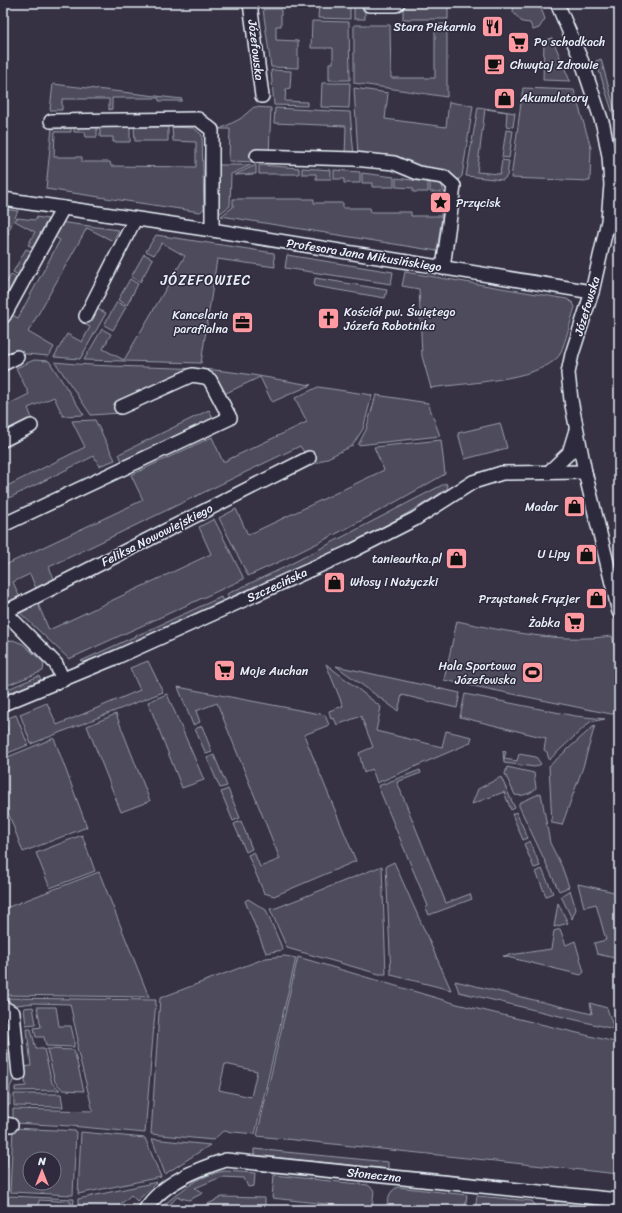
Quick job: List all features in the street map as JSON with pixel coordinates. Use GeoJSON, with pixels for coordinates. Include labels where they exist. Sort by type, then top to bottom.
{"type":"FeatureCollection","features":[{"type":"Feature","properties":{"kind":"street","name":"Józefowska"},"geometry":{"type":"LineString","coordinates":[[250,3],[262,96]]}},
{"type":"Feature","properties":{"kind":"street"},"geometry":{"type":"LineString","coordinates":[[368,5],[396,5],[398,3]]}},
{"type":"Feature","properties":{"kind":"street","name":"Józefowska"},"geometry":{"type":"LineString","coordinates":[[557,3],[582,62],[603,125],[609,156],[611,185],[608,221],[592,292],[572,354],[568,373],[576,428],[585,472],[619,612]]}},
{"type":"Feature","properties":{"kind":"street"},"geometry":{"type":"LineString","coordinates":[[51,121],[198,119],[212,130],[212,230]]}},
{"type":"Feature","properties":{"kind":"street"},"geometry":{"type":"LineString","coordinates":[[257,156],[354,159],[394,163],[418,173],[444,177],[454,186],[443,268]]}},
{"type":"Feature","properties":{"kind":"street","name":"Profesora Jana Mikusińskiego"},"geometry":{"type":"LineString","coordinates":[[3,199],[212,230],[592,292]]}},
{"type":"Feature","properties":{"kind":"street"},"geometry":{"type":"LineString","coordinates":[[4,316],[63,208]]}},
{"type":"Feature","properties":{"kind":"street"},"geometry":{"type":"LineString","coordinates":[[86,316],[136,219]]}},
{"type":"Feature","properties":{"kind":"street"},"geometry":{"type":"LineString","coordinates":[[3,364],[17,357]]}},
{"type":"Feature","properties":{"kind":"street"},"geometry":{"type":"LineString","coordinates":[[3,526],[230,418],[210,380],[192,375],[121,407]]}},
{"type":"Feature","properties":{"kind":"street"},"geometry":{"type":"LineString","coordinates":[[3,440],[31,426]]}},
{"type":"Feature","properties":{"kind":"street"},"geometry":{"type":"LineString","coordinates":[[549,472],[569,453],[576,428]]}},
{"type":"Feature","properties":{"kind":"street","name":"Feliksa Nowowiejskiego"},"geometry":{"type":"LineString","coordinates":[[63,680],[56,664],[4,611],[309,458]]}},
{"type":"Feature","properties":{"kind":"street","name":"Szczecińska"},"geometry":{"type":"LineString","coordinates":[[3,704],[200,621],[352,551],[415,519],[473,482],[502,473],[585,472]]}},
{"type":"Feature","properties":{"kind":"street"},"geometry":{"type":"LineString","coordinates":[[3,1007],[13,1013],[19,1074]]}},
{"type":"Feature","properties":{"kind":"street","name":"Słoneczna"},"geometry":{"type":"LineString","coordinates":[[145,1210],[161,1193],[178,1180],[200,1168],[226,1160],[619,1200]]}},
{"type":"Feature","properties":{"kind":"shaded area"},"geometry":{"type":"Polygon","coordinates":[[[319,3],[350,3],[350,19],[318,18],[319,3]]]}},
{"type":"Feature","properties":{"kind":"shaded area"},"geometry":{"type":"Polygon","coordinates":[[[354,3],[365,3],[365,19],[354,19],[354,3]]]}},
{"type":"Feature","properties":{"kind":"shaded area"},"geometry":{"type":"Polygon","coordinates":[[[403,3],[448,3],[448,19],[403,19],[403,3]]]}},
{"type":"Feature","properties":{"kind":"shaded area"},"geometry":{"type":"Polygon","coordinates":[[[514,3],[539,3],[545,19],[539,28],[533,30],[530,23],[522,22],[513,12],[514,3]]]}},
{"type":"Feature","properties":{"kind":"shaded area"},"geometry":{"type":"Polygon","coordinates":[[[263,9],[281,9],[281,26],[276,26],[276,40],[298,41],[298,68],[271,67],[263,9]]]}},
{"type":"Feature","properties":{"kind":"shaded area"},"geometry":{"type":"Polygon","coordinates":[[[312,21],[349,22],[350,80],[329,80],[329,63],[333,63],[333,48],[311,48],[312,21]]]}},
{"type":"Feature","properties":{"kind":"shaded area"},"geometry":{"type":"Polygon","coordinates":[[[435,24],[447,24],[447,97],[354,83],[354,25],[390,25],[391,78],[435,78],[435,24]]]}},
{"type":"Feature","properties":{"kind":"shaded area"},"geometry":{"type":"Polygon","coordinates":[[[552,38],[570,81],[543,80],[544,41],[552,38]]]}},
{"type":"Feature","properties":{"kind":"shaded area"},"geometry":{"type":"Polygon","coordinates":[[[601,59],[619,126],[619,137],[596,61],[601,59]]]}},
{"type":"Feature","properties":{"kind":"shaded area"},"geometry":{"type":"Polygon","coordinates":[[[271,70],[291,71],[290,88],[286,89],[285,101],[307,102],[307,106],[274,105],[271,70]]]}},
{"type":"Feature","properties":{"kind":"shaded area"},"geometry":{"type":"Polygon","coordinates":[[[322,83],[350,83],[349,108],[321,107],[322,83]]]}},
{"type":"Feature","properties":{"kind":"shaded area"},"geometry":{"type":"Polygon","coordinates":[[[53,84],[182,99],[182,101],[159,101],[159,98],[112,98],[112,109],[109,110],[109,99],[62,99],[62,110],[50,110],[53,84]]]}},
{"type":"Feature","properties":{"kind":"shaded area"},"geometry":{"type":"Polygon","coordinates":[[[354,88],[388,93],[385,119],[446,127],[449,102],[473,106],[462,176],[454,184],[358,156],[354,88]]]}},
{"type":"Feature","properties":{"kind":"shaded area"},"geometry":{"type":"Polygon","coordinates":[[[523,88],[574,90],[591,148],[590,181],[511,178],[523,88]]]}},
{"type":"Feature","properties":{"kind":"shaded area"},"geometry":{"type":"Polygon","coordinates":[[[254,107],[271,108],[269,154],[255,154],[255,162],[229,161],[230,129],[220,129],[240,119],[254,107]]]}},
{"type":"Feature","properties":{"kind":"shaded area"},"geometry":{"type":"Polygon","coordinates":[[[478,107],[515,113],[513,127],[506,126],[507,112],[485,109],[477,172],[500,174],[502,160],[509,161],[507,176],[503,180],[466,176],[478,107]]]}},
{"type":"Feature","properties":{"kind":"shaded area"},"geometry":{"type":"Polygon","coordinates":[[[275,108],[350,112],[354,156],[345,156],[346,126],[274,123],[275,108]]]}},
{"type":"Feature","properties":{"kind":"shaded area"},"geometry":{"type":"Polygon","coordinates":[[[52,127],[71,127],[71,132],[55,132],[54,157],[82,157],[82,162],[110,162],[111,166],[196,167],[196,142],[173,141],[172,127],[194,128],[202,135],[204,209],[200,212],[46,189],[52,127]]]}},
{"type":"Feature","properties":{"kind":"shaded area"},"geometry":{"type":"Polygon","coordinates":[[[74,127],[97,127],[97,137],[86,137],[85,132],[74,132],[74,127]]]}},
{"type":"Feature","properties":{"kind":"shaded area"},"geometry":{"type":"Polygon","coordinates":[[[100,127],[130,127],[130,142],[113,142],[113,137],[100,137],[100,127]]]}},
{"type":"Feature","properties":{"kind":"shaded area"},"geometry":{"type":"Polygon","coordinates":[[[134,127],[168,127],[168,141],[135,141],[134,127]]]}},
{"type":"Feature","properties":{"kind":"shaded area"},"geometry":{"type":"Polygon","coordinates":[[[506,130],[513,131],[509,158],[502,157],[506,130]]]}},
{"type":"Feature","properties":{"kind":"shaded area"},"geometry":{"type":"Polygon","coordinates":[[[219,165],[251,165],[231,174],[230,206],[219,214],[219,165]]]}},
{"type":"Feature","properties":{"kind":"shaded area"},"geometry":{"type":"Polygon","coordinates":[[[256,165],[256,174],[234,175],[256,165]]]}},
{"type":"Feature","properties":{"kind":"shaded area"},"geometry":{"type":"Polygon","coordinates":[[[259,165],[299,168],[299,174],[259,174],[259,165]]]}},
{"type":"Feature","properties":{"kind":"shaded area"},"geometry":{"type":"Polygon","coordinates":[[[302,168],[331,170],[331,179],[316,179],[316,174],[302,174],[302,168]]]}},
{"type":"Feature","properties":{"kind":"shaded area"},"geometry":{"type":"Polygon","coordinates":[[[334,170],[360,172],[360,183],[344,183],[344,179],[334,179],[334,170]]]}},
{"type":"Feature","properties":{"kind":"shaded area"},"geometry":{"type":"Polygon","coordinates":[[[362,173],[394,177],[394,187],[372,187],[372,183],[362,183],[362,173]]]}},
{"type":"Feature","properties":{"kind":"shaded area"},"geometry":{"type":"Polygon","coordinates":[[[396,178],[428,182],[428,192],[413,192],[413,188],[396,187],[396,178]]]}},
{"type":"Feature","properties":{"kind":"shaded area"},"geometry":{"type":"Polygon","coordinates":[[[430,182],[441,184],[445,194],[437,251],[221,216],[233,207],[233,199],[314,199],[314,203],[343,203],[343,208],[370,208],[371,212],[411,212],[411,216],[441,216],[441,192],[430,192],[430,182]]]}},
{"type":"Feature","properties":{"kind":"shaded area"},"geometry":{"type":"Polygon","coordinates":[[[3,209],[18,211],[5,240],[3,240],[3,209]]]}},
{"type":"Feature","properties":{"kind":"shaded area"},"geometry":{"type":"Polygon","coordinates":[[[36,217],[48,219],[33,247],[28,245],[35,232],[15,221],[17,218],[36,220],[36,217]]]}},
{"type":"Feature","properties":{"kind":"shaded area"},"geometry":{"type":"Polygon","coordinates":[[[59,222],[119,230],[113,241],[87,228],[28,332],[54,347],[49,356],[3,352],[3,322],[5,323],[10,314],[18,318],[60,240],[53,236],[59,222]]]}},
{"type":"Feature","properties":{"kind":"shaded area"},"geometry":{"type":"Polygon","coordinates":[[[156,235],[274,253],[275,267],[217,259],[201,363],[84,360],[102,329],[111,334],[103,349],[124,360],[185,256],[162,243],[154,255],[146,251],[156,235]]]}},
{"type":"Feature","properties":{"kind":"shaded area"},"geometry":{"type":"Polygon","coordinates":[[[26,249],[31,251],[18,275],[13,272],[26,249]]]}},
{"type":"Feature","properties":{"kind":"shaded area"},"geometry":{"type":"Polygon","coordinates":[[[144,254],[153,259],[140,282],[131,277],[144,254]]]}},
{"type":"Feature","properties":{"kind":"shaded area"},"geometry":{"type":"Polygon","coordinates":[[[287,255],[393,272],[391,284],[285,268],[287,255]]]}},
{"type":"Feature","properties":{"kind":"shaded area"},"geometry":{"type":"Polygon","coordinates":[[[405,272],[567,299],[573,303],[575,307],[560,354],[547,365],[516,376],[498,380],[431,388],[422,356],[419,289],[402,286],[405,272]]]}},
{"type":"Feature","properties":{"kind":"shaded area"},"geometry":{"type":"Polygon","coordinates":[[[11,275],[16,277],[5,299],[3,298],[3,289],[11,275]]]}},
{"type":"Feature","properties":{"kind":"shaded area"},"geometry":{"type":"Polygon","coordinates":[[[315,278],[387,290],[385,298],[314,286],[315,278]]]}},
{"type":"Feature","properties":{"kind":"shaded area"},"geometry":{"type":"Polygon","coordinates":[[[130,279],[138,284],[127,305],[118,300],[130,279]]]}},
{"type":"Feature","properties":{"kind":"shaded area"},"geometry":{"type":"Polygon","coordinates":[[[117,302],[126,307],[113,330],[104,325],[117,302]]]}},
{"type":"Feature","properties":{"kind":"shaded area"},"geometry":{"type":"Polygon","coordinates":[[[95,308],[106,313],[80,359],[54,357],[67,334],[82,342],[90,327],[86,325],[95,308]]]}},
{"type":"Feature","properties":{"kind":"shaded area"},"geometry":{"type":"Polygon","coordinates":[[[34,360],[49,361],[84,415],[63,416],[54,397],[28,408],[33,421],[3,434],[3,407],[29,394],[16,368],[34,360]]]}},
{"type":"Feature","properties":{"kind":"shaded area"},"geometry":{"type":"Polygon","coordinates":[[[55,362],[214,370],[251,375],[311,385],[272,402],[260,377],[222,395],[208,375],[120,413],[91,415],[55,362]]]}},
{"type":"Feature","properties":{"kind":"shaded area"},"geometry":{"type":"Polygon","coordinates":[[[318,387],[372,395],[363,429],[352,446],[315,464],[310,454],[306,455],[300,446],[49,567],[56,583],[37,591],[30,574],[13,582],[21,600],[11,605],[3,598],[3,566],[143,500],[131,475],[212,437],[223,462],[307,422],[295,398],[318,387]]]}},
{"type":"Feature","properties":{"kind":"shaded area"},"geometry":{"type":"Polygon","coordinates":[[[376,395],[428,403],[440,436],[358,445],[366,430],[376,395]]]}},
{"type":"Feature","properties":{"kind":"shaded area"},"geometry":{"type":"Polygon","coordinates":[[[209,410],[216,423],[124,466],[119,454],[209,410]]]}},
{"type":"Feature","properties":{"kind":"shaded area"},"geometry":{"type":"Polygon","coordinates":[[[95,420],[115,460],[99,466],[94,456],[3,501],[3,488],[85,447],[72,421],[95,420]]]}},
{"type":"Feature","properties":{"kind":"shaded area"},"geometry":{"type":"Polygon","coordinates":[[[500,423],[507,448],[465,459],[458,433],[500,423]]]}},
{"type":"Feature","properties":{"kind":"shaded area"},"geometry":{"type":"Polygon","coordinates":[[[441,440],[445,474],[348,528],[248,576],[219,518],[236,509],[248,535],[384,470],[374,447],[441,440]]]}},
{"type":"Feature","properties":{"kind":"shaded area"},"geometry":{"type":"Polygon","coordinates":[[[446,483],[448,488],[396,520],[341,548],[229,599],[227,594],[283,568],[446,483]]]}},
{"type":"Feature","properties":{"kind":"shaded area"},"geometry":{"type":"Polygon","coordinates":[[[214,519],[244,579],[69,659],[20,613],[38,604],[49,630],[211,554],[199,527],[214,519]]]}},
{"type":"Feature","properties":{"kind":"shaded area"},"geometry":{"type":"Polygon","coordinates":[[[221,597],[223,602],[88,662],[81,661],[221,597]]]}},
{"type":"Feature","properties":{"kind":"shaded area","name":"Hala Sportowa Józefowska"},"geometry":{"type":"Polygon","coordinates":[[[457,621],[496,629],[554,637],[593,638],[612,636],[619,666],[619,713],[611,714],[444,680],[457,621]]]}},
{"type":"Feature","properties":{"kind":"shaded area"},"geometry":{"type":"Polygon","coordinates":[[[13,640],[23,644],[44,663],[43,671],[3,687],[3,642],[13,640]]]}},
{"type":"Feature","properties":{"kind":"shaded area"},"geometry":{"type":"Polygon","coordinates":[[[148,661],[163,692],[31,744],[20,714],[47,703],[57,725],[140,690],[130,668],[148,661]]]}},
{"type":"Feature","properties":{"kind":"shaded area"},"geometry":{"type":"Polygon","coordinates":[[[326,664],[381,707],[376,731],[442,747],[446,731],[472,737],[470,743],[377,783],[372,769],[364,773],[359,753],[373,747],[361,716],[337,725],[334,718],[331,719],[329,711],[343,706],[326,664]]]}},
{"type":"Feature","properties":{"kind":"shaded area"},"geometry":{"type":"Polygon","coordinates":[[[336,666],[460,693],[457,708],[402,695],[398,711],[336,666]]]}},
{"type":"Feature","properties":{"kind":"shaded area"},"geometry":{"type":"Polygon","coordinates":[[[39,676],[41,680],[3,696],[3,691],[39,676]]]}},
{"type":"Feature","properties":{"kind":"shaded area"},"geometry":{"type":"Polygon","coordinates":[[[178,687],[325,715],[329,725],[304,735],[356,861],[274,896],[264,893],[248,855],[254,852],[260,867],[280,859],[217,703],[196,711],[200,722],[193,725],[178,687]]]}},
{"type":"Feature","properties":{"kind":"shaded area"},"geometry":{"type":"Polygon","coordinates":[[[167,694],[204,780],[182,788],[148,702],[167,694]]]}},
{"type":"Feature","properties":{"kind":"shaded area"},"geometry":{"type":"Polygon","coordinates":[[[465,694],[575,716],[605,719],[590,722],[549,760],[547,752],[544,750],[546,738],[460,717],[465,694]]]}},
{"type":"Feature","properties":{"kind":"shaded area"},"geometry":{"type":"Polygon","coordinates":[[[116,714],[150,801],[121,812],[87,726],[116,714]]]}},
{"type":"Feature","properties":{"kind":"shaded area"},"geometry":{"type":"Polygon","coordinates":[[[16,715],[28,745],[3,755],[3,732],[8,730],[3,720],[16,715]]]}},
{"type":"Feature","properties":{"kind":"shaded area"},"geometry":{"type":"Polygon","coordinates":[[[595,725],[583,767],[562,825],[552,823],[549,766],[595,725]]]}},
{"type":"Feature","properties":{"kind":"shaded area"},"geometry":{"type":"Polygon","coordinates":[[[202,726],[212,752],[206,754],[195,729],[202,726]]]}},
{"type":"Feature","properties":{"kind":"shaded area"},"geometry":{"type":"Polygon","coordinates":[[[54,738],[87,827],[23,852],[3,799],[3,759],[54,738]]]}},
{"type":"Feature","properties":{"kind":"shaded area"},"geometry":{"type":"Polygon","coordinates":[[[503,751],[506,752],[504,759],[517,761],[519,754],[536,757],[541,764],[535,767],[504,763],[503,751]]]}},
{"type":"Feature","properties":{"kind":"shaded area"},"geometry":{"type":"Polygon","coordinates":[[[214,755],[227,786],[220,788],[207,758],[214,755]]]}},
{"type":"Feature","properties":{"kind":"shaded area"},"geometry":{"type":"Polygon","coordinates":[[[507,767],[534,773],[536,788],[527,794],[515,795],[505,774],[507,767]]]}},
{"type":"Feature","properties":{"kind":"shaded area"},"geometry":{"type":"Polygon","coordinates":[[[420,770],[421,773],[397,782],[446,903],[470,894],[472,899],[429,915],[426,908],[428,906],[378,786],[420,770]]]}},
{"type":"Feature","properties":{"kind":"shaded area"},"geometry":{"type":"Polygon","coordinates":[[[501,777],[515,808],[511,810],[504,792],[472,804],[478,789],[501,777]]]}},
{"type":"Feature","properties":{"kind":"shaded area"},"geometry":{"type":"Polygon","coordinates":[[[228,789],[240,818],[233,821],[221,792],[228,789]]]}},
{"type":"Feature","properties":{"kind":"shaded area"},"geometry":{"type":"Polygon","coordinates":[[[541,793],[550,843],[562,867],[569,887],[559,891],[519,806],[519,803],[541,793]]]}},
{"type":"Feature","properties":{"kind":"shaded area"},"geometry":{"type":"Polygon","coordinates":[[[516,812],[528,838],[523,840],[512,814],[516,812]]]}},
{"type":"Feature","properties":{"kind":"shaded area"},"geometry":{"type":"Polygon","coordinates":[[[241,821],[252,849],[246,852],[234,824],[241,821]]]}},
{"type":"Feature","properties":{"kind":"shaded area"},"geometry":{"type":"Polygon","coordinates":[[[82,835],[95,871],[50,888],[36,853],[82,835]]]}},
{"type":"Feature","properties":{"kind":"shaded area"},"geometry":{"type":"Polygon","coordinates":[[[530,841],[540,866],[534,868],[524,844],[530,841]]]}},
{"type":"Feature","properties":{"kind":"shaded area"},"geometry":{"type":"Polygon","coordinates":[[[394,862],[451,990],[391,975],[386,866],[394,862]]]}},
{"type":"Feature","properties":{"kind":"shaded area"},"geometry":{"type":"Polygon","coordinates":[[[382,866],[386,974],[379,974],[287,948],[270,909],[276,908],[382,866]]]}},
{"type":"Feature","properties":{"kind":"shaded area"},"geometry":{"type":"Polygon","coordinates":[[[542,869],[553,893],[546,896],[536,872],[542,869]]]}},
{"type":"Feature","properties":{"kind":"shaded area"},"geometry":{"type":"Polygon","coordinates":[[[99,872],[149,997],[3,995],[3,909],[99,872]]]}},
{"type":"Feature","properties":{"kind":"shaded area"},"geometry":{"type":"Polygon","coordinates":[[[578,884],[619,893],[619,959],[597,954],[594,943],[606,940],[596,904],[584,907],[578,884]]]}},
{"type":"Feature","properties":{"kind":"shaded area"},"geometry":{"type":"Polygon","coordinates":[[[570,890],[576,909],[572,919],[561,896],[570,890]]]}},
{"type":"Feature","properties":{"kind":"shaded area"},"geometry":{"type":"Polygon","coordinates":[[[248,899],[266,910],[283,950],[266,953],[245,901],[248,899]]]}},
{"type":"Feature","properties":{"kind":"shaded area"},"geometry":{"type":"Polygon","coordinates":[[[558,903],[568,923],[554,927],[558,903]]]}},
{"type":"Feature","properties":{"kind":"shaded area"},"geometry":{"type":"Polygon","coordinates":[[[560,929],[566,945],[575,941],[584,972],[581,975],[503,956],[551,949],[554,931],[560,929]]]}},
{"type":"Feature","properties":{"kind":"shaded area"},"geometry":{"type":"Polygon","coordinates":[[[285,956],[296,958],[255,1134],[223,1131],[213,1140],[151,1134],[160,998],[266,958],[285,956]],[[225,1064],[219,1090],[251,1097],[257,1071],[225,1064]]]}},
{"type":"Feature","properties":{"kind":"shaded area"},"geometry":{"type":"Polygon","coordinates":[[[298,957],[457,1004],[619,1043],[619,1174],[257,1136],[298,957]]]}},
{"type":"Feature","properties":{"kind":"shaded area"},"geometry":{"type":"Polygon","coordinates":[[[455,981],[592,1014],[590,1003],[607,1008],[614,1029],[459,992],[455,981]]]}},
{"type":"Feature","properties":{"kind":"shaded area"},"geometry":{"type":"Polygon","coordinates":[[[3,998],[156,1000],[145,1133],[71,1126],[13,1123],[13,1109],[93,1111],[77,1048],[78,1040],[70,1004],[34,1003],[7,1006],[3,1005],[3,998]]]}},
{"type":"Feature","properties":{"kind":"shaded area"},"geometry":{"type":"Polygon","coordinates":[[[33,1007],[36,1024],[26,1025],[24,1008],[33,1007]]]}},
{"type":"Feature","properties":{"kind":"shaded area"},"geometry":{"type":"Polygon","coordinates":[[[37,1007],[56,1007],[59,1026],[71,1026],[74,1047],[46,1046],[44,1037],[36,1037],[34,1028],[41,1027],[37,1007]]]}},
{"type":"Feature","properties":{"kind":"shaded area"},"geometry":{"type":"Polygon","coordinates":[[[3,1011],[7,1012],[17,1073],[10,1087],[10,1105],[3,1105],[3,1011]]]}},
{"type":"Feature","properties":{"kind":"shaded area"},"geometry":{"type":"Polygon","coordinates":[[[27,1029],[31,1029],[36,1049],[44,1049],[52,1083],[60,1090],[15,1091],[15,1087],[26,1086],[23,1067],[31,1066],[27,1029]]]}},
{"type":"Feature","properties":{"kind":"shaded area"},"geometry":{"type":"Polygon","coordinates":[[[47,1049],[74,1050],[84,1091],[63,1090],[55,1082],[47,1049]]]}},
{"type":"Feature","properties":{"kind":"shaded area"},"geometry":{"type":"Polygon","coordinates":[[[14,1094],[61,1094],[63,1107],[14,1106],[14,1094]]]}},
{"type":"Feature","properties":{"kind":"shaded area"},"geometry":{"type":"Polygon","coordinates":[[[3,1127],[9,1127],[7,1168],[3,1168],[3,1127]]]}},
{"type":"Feature","properties":{"kind":"shaded area"},"geometry":{"type":"Polygon","coordinates":[[[13,1128],[76,1131],[73,1195],[10,1192],[13,1128]]]}},
{"type":"Feature","properties":{"kind":"shaded area"},"geometry":{"type":"Polygon","coordinates":[[[81,1132],[145,1138],[161,1177],[78,1194],[81,1132]]]}},
{"type":"Feature","properties":{"kind":"shaded area"},"geometry":{"type":"Polygon","coordinates":[[[152,1139],[210,1145],[165,1174],[152,1139]]]}},
{"type":"Feature","properties":{"kind":"shaded area"},"geometry":{"type":"Polygon","coordinates":[[[254,1149],[388,1162],[388,1169],[254,1155],[254,1149]]]}},
{"type":"Feature","properties":{"kind":"shaded area"},"geometry":{"type":"Polygon","coordinates":[[[225,1171],[255,1173],[254,1186],[248,1187],[244,1178],[221,1177],[195,1188],[203,1193],[189,1200],[177,1197],[165,1210],[158,1210],[181,1191],[197,1181],[206,1176],[225,1171]]]}},
{"type":"Feature","properties":{"kind":"shaded area"},"geometry":{"type":"Polygon","coordinates":[[[274,1175],[368,1185],[374,1190],[372,1209],[272,1198],[274,1175]]]}},
{"type":"Feature","properties":{"kind":"shaded area"},"geometry":{"type":"Polygon","coordinates":[[[157,1182],[137,1201],[131,1195],[114,1210],[78,1210],[78,1199],[157,1182]]]}},
{"type":"Feature","properties":{"kind":"shaded area"},"geometry":{"type":"Polygon","coordinates":[[[398,1187],[467,1195],[465,1210],[386,1210],[390,1193],[398,1187]]]}},
{"type":"Feature","properties":{"kind":"shaded area"},"geometry":{"type":"Polygon","coordinates":[[[10,1196],[74,1199],[73,1210],[71,1210],[71,1202],[39,1200],[38,1210],[10,1210],[8,1198],[10,1196]]]}},
{"type":"Feature","properties":{"kind":"shaded area"},"geometry":{"type":"Polygon","coordinates":[[[477,1196],[532,1201],[536,1210],[482,1207],[481,1210],[475,1210],[477,1196]]]}},
{"type":"Feature","properties":{"kind":"shaded area"},"geometry":{"type":"Polygon","coordinates":[[[222,1197],[265,1198],[265,1210],[196,1210],[222,1197]]]}},
{"type":"Feature","properties":{"kind":"shaded area"},"geometry":{"type":"Polygon","coordinates":[[[560,1201],[619,1206],[619,1210],[575,1210],[555,1208],[555,1202],[560,1201]]]}},
{"type":"Feature","properties":{"kind":"place","name":"Stara Piekarnia"},"geometry":{"type":"Point","coordinates":[492,27]}},
{"type":"Feature","properties":{"kind":"place","name":"Po schodkach"},"geometry":{"type":"Point","coordinates":[519,42]}},
{"type":"Feature","properties":{"kind":"place","name":"Chwytaj Zdrowie"},"geometry":{"type":"Point","coordinates":[495,65]}},
{"type":"Feature","properties":{"kind":"place","name":"Akumulatory"},"geometry":{"type":"Point","coordinates":[505,98]}},
{"type":"Feature","properties":{"kind":"place","name":"Przycisk"},"geometry":{"type":"Point","coordinates":[441,203]}},
{"type":"Feature","properties":{"kind":"place","name":"Kościół pw. Świętego Józefa Robotnika"},"geometry":{"type":"Point","coordinates":[328,319]}},
{"type":"Feature","properties":{"kind":"place","name":"Kancelaria parafialna"},"geometry":{"type":"Point","coordinates":[243,322]}},
{"type":"Feature","properties":{"kind":"place","name":"Madar"},"geometry":{"type":"Point","coordinates":[574,507]}},
{"type":"Feature","properties":{"kind":"place","name":"U Lipy"},"geometry":{"type":"Point","coordinates":[586,554]}},
{"type":"Feature","properties":{"kind":"place","name":"tanieautka.pl"},"geometry":{"type":"Point","coordinates":[457,559]}},
{"type":"Feature","properties":{"kind":"place","name":"Włosy i Nożyczki"},"geometry":{"type":"Point","coordinates":[335,582]}},
{"type":"Feature","properties":{"kind":"place","name":"Przystanek Fryzjer"},"geometry":{"type":"Point","coordinates":[596,599]}},
{"type":"Feature","properties":{"kind":"place","name":"Żabka"},"geometry":{"type":"Point","coordinates":[575,623]}},
{"type":"Feature","properties":{"kind":"place","name":"Moje Auchan"},"geometry":{"type":"Point","coordinates":[225,671]}},
{"type":"Feature","properties":{"kind":"place","name":"Hala Sportowa Józefowska"},"geometry":{"type":"Point","coordinates":[532,673]}},
{"type":"Feature","properties":{"kind":"district","name":"JÓZEFOWIEC"},"geometry":{"type":"Point","coordinates":[206,280]}}]}
